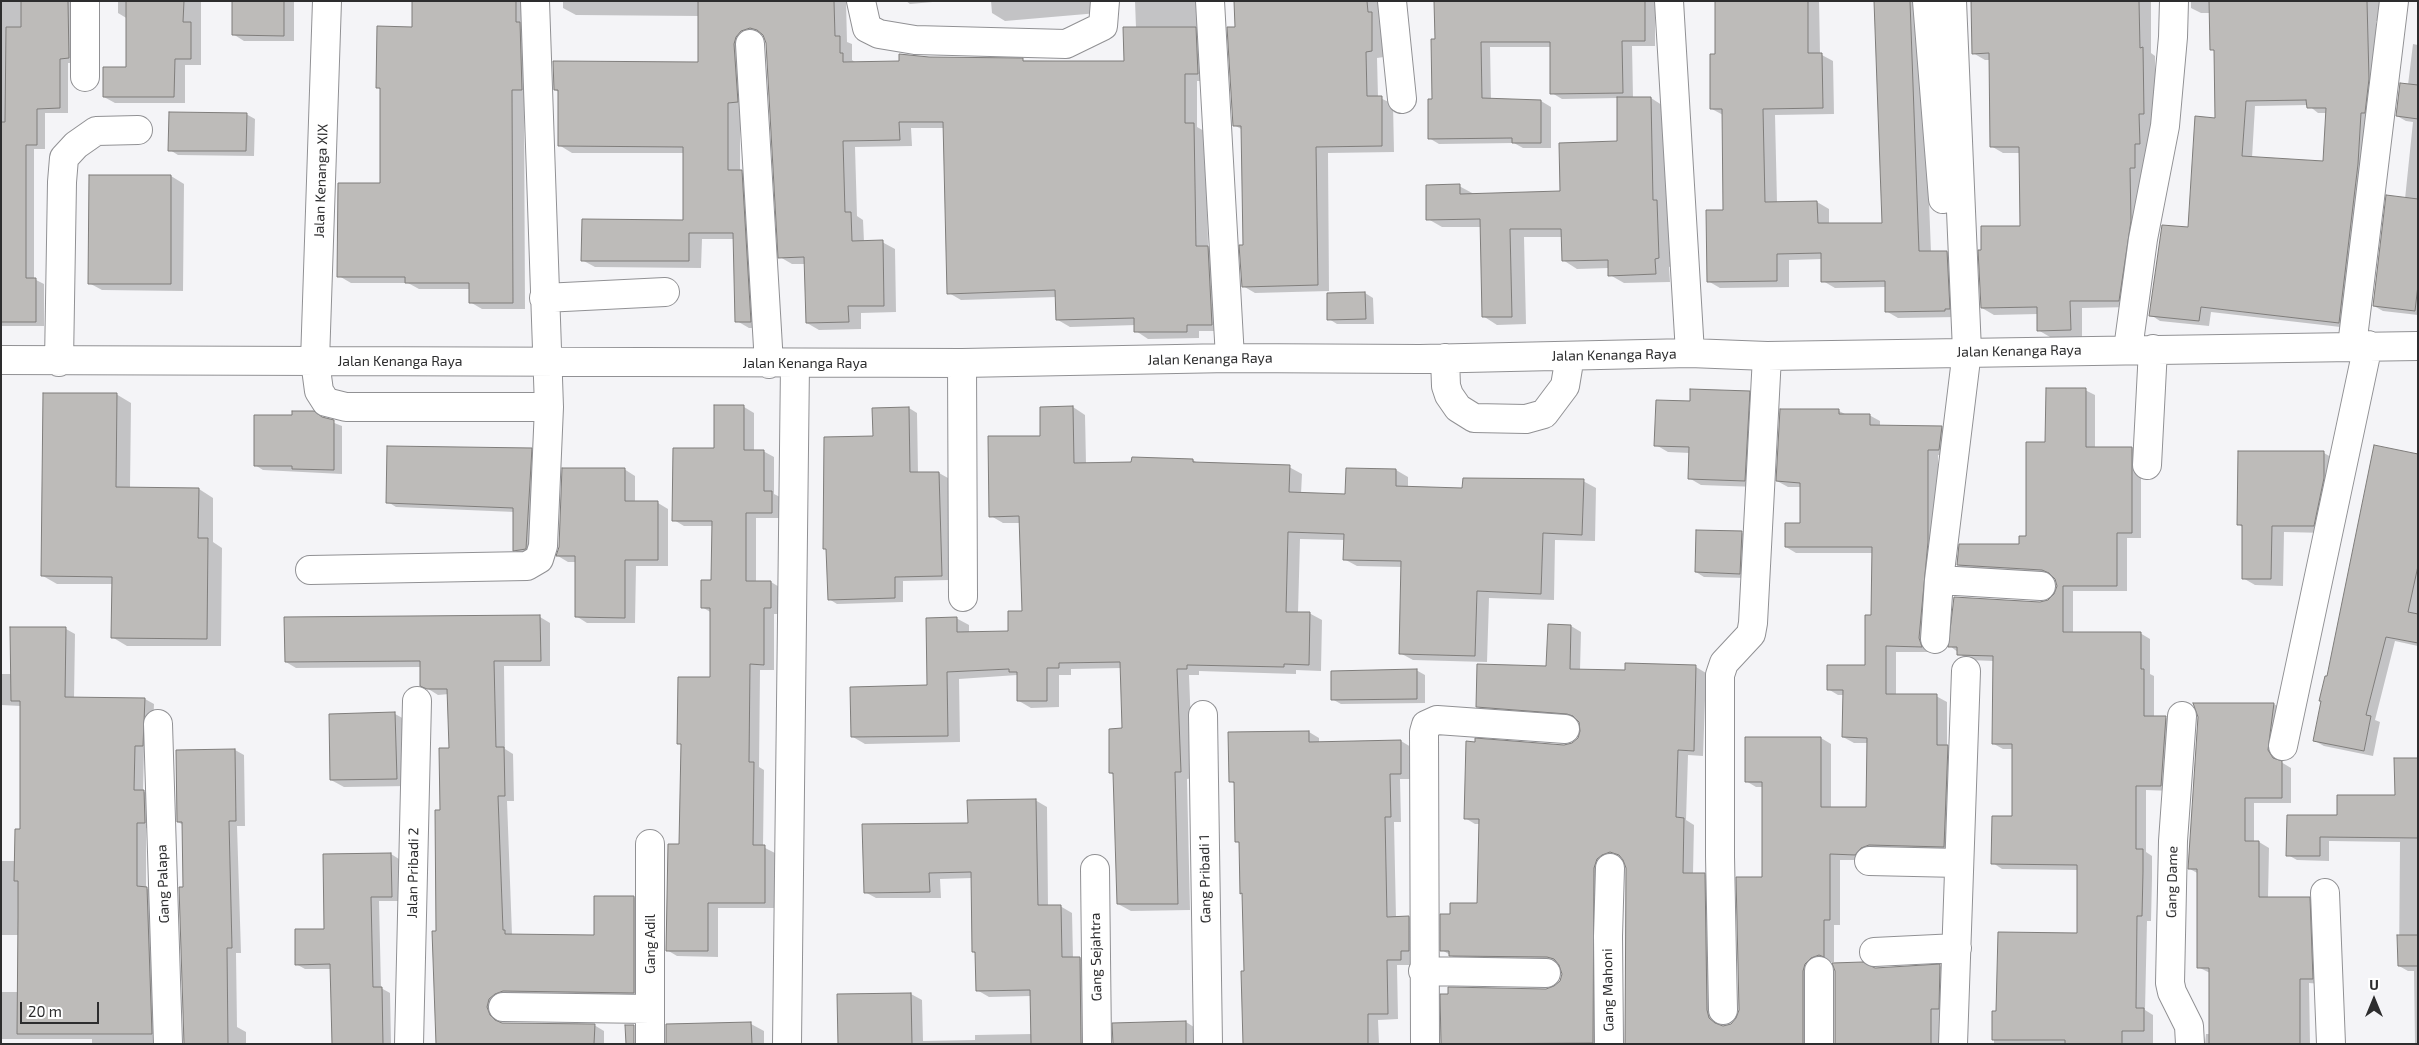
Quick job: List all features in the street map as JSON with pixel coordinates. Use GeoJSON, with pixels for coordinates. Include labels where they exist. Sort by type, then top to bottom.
{"type":"FeatureCollection","features":[{"type":"Feature","properties":{"kind":"street"},"geometry":{"type":"LineString","coordinates":[[84,1],[84,77]]}},
{"type":"Feature","properties":{"kind":"street","name":"Jalan Kenanga XIX"},"geometry":{"type":"LineString","coordinates":[[327,1],[316,361],[319,391],[326,402],[346,407],[549,407]]}},
{"type":"Feature","properties":{"kind":"street"},"geometry":{"type":"LineString","coordinates":[[310,570],[527,566],[539,559],[543,546],[549,407],[535,1]]}},
{"type":"Feature","properties":{"kind":"street"},"geometry":{"type":"LineString","coordinates":[[861,1],[867,28],[879,34],[915,40],[1066,44],[1103,26],[1105,1]]}},
{"type":"Feature","properties":{"kind":"street"},"geometry":{"type":"LineString","coordinates":[[1210,1],[1230,358]]}},
{"type":"Feature","properties":{"kind":"street"},"geometry":{"type":"LineString","coordinates":[[1392,1],[1402,99]]}},
{"type":"Feature","properties":{"kind":"street"},"geometry":{"type":"LineString","coordinates":[[1668,1],[1690,353]]}},
{"type":"Feature","properties":{"kind":"street"},"geometry":{"type":"LineString","coordinates":[[1927,1],[1960,351]]}},
{"type":"Feature","properties":{"kind":"street"},"geometry":{"type":"LineString","coordinates":[[1935,639],[1960,351],[1952,1]]}},
{"type":"Feature","properties":{"kind":"street"},"geometry":{"type":"LineString","coordinates":[[2147,465],[2140,349],[2144,231],[2165,126],[2173,37],[2174,1]]}},
{"type":"Feature","properties":{"kind":"street"},"geometry":{"type":"LineString","coordinates":[[2283,746],[2360,346],[2394,1]]}},
{"type":"Feature","properties":{"kind":"street"},"geometry":{"type":"LineString","coordinates":[[750,44],[782,364],[787,1044]]}},
{"type":"Feature","properties":{"kind":"street"},"geometry":{"type":"LineString","coordinates":[[59,362],[64,158],[76,145],[96,131],[138,130]]}},
{"type":"Feature","properties":{"kind":"street"},"geometry":{"type":"LineString","coordinates":[[544,298],[665,292]]}},
{"type":"Feature","properties":{"kind":"street","name":"Jalan Kenanga Raya"},"geometry":{"type":"LineString","coordinates":[[1,360],[59,362],[221,359],[782,364],[962,363],[1230,358],[1444,358],[1690,353],[1767,356],[1960,351],[2418,346]]}},
{"type":"Feature","properties":{"kind":"street"},"geometry":{"type":"LineString","coordinates":[[1444,358],[1446,386],[1449,395],[1458,408],[1474,418],[1526,419],[1544,414],[1565,386],[1570,356]]}},
{"type":"Feature","properties":{"kind":"street"},"geometry":{"type":"LineString","coordinates":[[1724,1010],[1720,856],[1720,675],[1724,663],[1751,634],[1753,623],[1767,356]]}},
{"type":"Feature","properties":{"kind":"street"},"geometry":{"type":"LineString","coordinates":[[962,363],[963,597]]}},
{"type":"Feature","properties":{"kind":"street"},"geometry":{"type":"LineString","coordinates":[[1939,580],[2041,586]]}},
{"type":"Feature","properties":{"kind":"street"},"geometry":{"type":"LineString","coordinates":[[1953,1044],[1966,671]]}},
{"type":"Feature","properties":{"kind":"street","name":"Jalan Pribadi 2"},"geometry":{"type":"LineString","coordinates":[[409,1044],[417,701]]}},
{"type":"Feature","properties":{"kind":"street","name":"Gang Pribadi 1"},"geometry":{"type":"LineString","coordinates":[[1203,715],[1208,1044]]}},
{"type":"Feature","properties":{"kind":"street","name":"Gang Dame"},"geometry":{"type":"LineString","coordinates":[[2182,716],[2172,841],[2170,983],[2172,992],[2189,1026],[2190,1044]]}},
{"type":"Feature","properties":{"kind":"street"},"geometry":{"type":"LineString","coordinates":[[1425,1044],[1423,971],[1424,732],[1426,725],[1437,720],[1565,730]]}},
{"type":"Feature","properties":{"kind":"street","name":"Gang Palapa"},"geometry":{"type":"LineString","coordinates":[[158,724],[168,1044]]}},
{"type":"Feature","properties":{"kind":"street","name":"Gang Adil"},"geometry":{"type":"LineString","coordinates":[[650,844],[650,1044]]}},
{"type":"Feature","properties":{"kind":"street"},"geometry":{"type":"LineString","coordinates":[[1869,861],[1959,863]]}},
{"type":"Feature","properties":{"kind":"street","name":"Gang Mahoni"},"geometry":{"type":"LineString","coordinates":[[1609,1044],[1608,936],[1610,868]]}},
{"type":"Feature","properties":{"kind":"street","name":"Gang Sejahtra"},"geometry":{"type":"LineString","coordinates":[[1095,869],[1097,1044]]}},
{"type":"Feature","properties":{"kind":"street"},"geometry":{"type":"LineString","coordinates":[[2326,893],[2331,1044]]}},
{"type":"Feature","properties":{"kind":"street"},"geometry":{"type":"LineString","coordinates":[[1874,952],[1957,948]]}},
{"type":"Feature","properties":{"kind":"street"},"geometry":{"type":"LineString","coordinates":[[1423,971],[1546,973]]}},
{"type":"Feature","properties":{"kind":"street"},"geometry":{"type":"LineString","coordinates":[[1819,971],[1819,1044]]}},
{"type":"Feature","properties":{"kind":"street"},"geometry":{"type":"LineString","coordinates":[[503,1007],[650,1009]]}},
{"type":"Feature","properties":{"kind":"building"},"geometry":{"type":"Polygon","coordinates":[[[21,1],[68,1],[69,58],[60,59],[60,108],[37,109],[37,145],[26,145],[26,278],[36,278],[36,322],[1,322],[1,122],[5,122],[6,27],[21,27],[21,1]]]}},
{"type":"Feature","properties":{"kind":"building"},"geometry":{"type":"Polygon","coordinates":[[[126,1],[184,1],[183,22],[191,22],[191,59],[175,59],[174,97],[103,97],[103,67],[126,67],[126,1]]]}},
{"type":"Feature","properties":{"kind":"building"},"geometry":{"type":"Polygon","coordinates":[[[232,1],[284,1],[284,36],[232,35],[232,1]]]}},
{"type":"Feature","properties":{"kind":"building"},"geometry":{"type":"Polygon","coordinates":[[[412,1],[516,1],[516,22],[520,22],[522,90],[512,90],[513,303],[469,303],[469,283],[405,283],[405,277],[337,277],[338,183],[380,183],[380,88],[376,88],[377,26],[412,27],[412,1]]]}},
{"type":"Feature","properties":{"kind":"building"},"geometry":{"type":"Polygon","coordinates":[[[698,1],[834,1],[835,36],[840,36],[840,53],[843,53],[843,62],[899,61],[899,54],[929,57],[1023,58],[1023,61],[1124,61],[1123,27],[1196,27],[1198,74],[1185,74],[1185,123],[1194,123],[1196,246],[1208,246],[1212,325],[1187,325],[1187,332],[1134,332],[1134,318],[1056,320],[1055,290],[947,294],[943,122],[899,122],[900,140],[843,141],[845,212],[851,212],[852,241],[883,240],[884,306],[848,306],[849,322],[806,323],[804,257],[778,258],[766,43],[763,35],[757,30],[750,28],[741,31],[736,37],[734,44],[738,102],[728,103],[728,170],[742,170],[751,322],[735,322],[733,233],[689,233],[689,261],[581,261],[582,219],[683,220],[683,147],[558,146],[558,90],[554,90],[553,61],[698,62],[698,1]]]}},
{"type":"Feature","properties":{"kind":"building"},"geometry":{"type":"Polygon","coordinates":[[[1234,1],[1367,1],[1368,12],[1372,12],[1372,51],[1366,52],[1367,96],[1382,96],[1382,146],[1316,147],[1318,285],[1242,287],[1239,245],[1243,245],[1241,126],[1233,126],[1227,27],[1235,27],[1234,1]]]}},
{"type":"Feature","properties":{"kind":"building"},"geometry":{"type":"Polygon","coordinates":[[[1434,1],[1645,1],[1645,41],[1622,41],[1623,93],[1550,94],[1550,42],[1481,42],[1482,98],[1541,100],[1541,143],[1512,143],[1512,138],[1428,139],[1428,99],[1432,99],[1431,39],[1435,39],[1434,1]]]}},
{"type":"Feature","properties":{"kind":"building"},"geometry":{"type":"Polygon","coordinates":[[[1715,1],[1808,1],[1808,53],[1822,53],[1823,108],[1763,109],[1765,202],[1817,201],[1818,223],[1882,223],[1874,1],[1910,1],[1919,251],[1947,251],[1950,309],[1945,309],[1945,311],[1885,312],[1885,281],[1821,282],[1821,253],[1777,254],[1777,281],[1707,282],[1706,210],[1723,210],[1722,109],[1710,109],[1710,54],[1715,54],[1715,1]]]}},
{"type":"Feature","properties":{"kind":"building"},"geometry":{"type":"Polygon","coordinates":[[[1971,1],[2139,1],[2140,48],[2143,47],[2144,114],[2139,114],[2140,144],[2135,144],[2135,168],[2130,168],[2131,221],[2119,301],[2070,301],[2071,330],[2037,331],[2037,307],[1981,308],[1978,250],[1981,250],[1981,226],[2020,226],[2019,147],[1990,147],[1989,53],[1972,54],[1971,1]]]}},
{"type":"Feature","properties":{"kind":"building"},"geometry":{"type":"Polygon","coordinates":[[[2209,1],[2367,1],[2369,79],[2365,113],[2361,113],[2358,164],[2339,323],[2201,307],[2199,321],[2149,316],[2162,225],[2188,227],[2195,116],[2215,118],[2214,50],[2210,50],[2209,1]],[[2306,100],[2246,101],[2242,156],[2323,161],[2326,108],[2307,108],[2306,100]]]}},
{"type":"Feature","properties":{"kind":"building"},"geometry":{"type":"Polygon","coordinates":[[[2400,83],[2418,85],[2418,119],[2396,116],[2400,83]]]}},
{"type":"Feature","properties":{"kind":"building"},"geometry":{"type":"Polygon","coordinates":[[[1617,97],[1651,97],[1653,200],[1657,200],[1659,258],[1655,259],[1656,274],[1608,276],[1608,260],[1562,261],[1561,229],[1510,229],[1512,317],[1482,317],[1480,219],[1426,220],[1426,185],[1460,184],[1460,194],[1560,191],[1559,143],[1617,141],[1617,97]]]}},
{"type":"Feature","properties":{"kind":"building"},"geometry":{"type":"Polygon","coordinates":[[[169,112],[247,113],[246,151],[168,151],[169,112]]]}},
{"type":"Feature","properties":{"kind":"building"},"geometry":{"type":"Polygon","coordinates":[[[89,175],[171,175],[171,284],[88,284],[89,175]]]}},
{"type":"Feature","properties":{"kind":"building"},"geometry":{"type":"Polygon","coordinates":[[[2386,195],[2418,199],[2418,285],[2415,311],[2373,306],[2386,195]]]}},
{"type":"Feature","properties":{"kind":"building"},"geometry":{"type":"Polygon","coordinates":[[[1365,292],[1366,319],[1327,320],[1327,293],[1365,292]]]}},
{"type":"Feature","properties":{"kind":"building"},"geometry":{"type":"Polygon","coordinates":[[[2046,388],[2086,388],[2086,447],[2132,447],[2132,533],[2117,533],[2117,586],[2063,586],[2063,632],[2141,632],[2141,669],[2144,669],[2144,716],[2166,716],[2161,786],[2136,786],[2136,849],[2143,849],[2143,872],[2142,916],[2137,916],[2136,1008],[2144,1008],[2144,1031],[2122,1031],[2122,1044],[2065,1044],[2065,1040],[1992,1040],[1992,1011],[1996,1011],[1998,932],[2077,933],[2077,865],[1991,864],[1992,816],[2012,816],[2012,744],[1992,744],[1993,656],[1957,655],[1957,647],[1948,647],[1954,597],[2040,602],[2048,600],[2054,594],[2057,586],[2055,579],[2049,573],[2042,570],[1957,565],[1959,544],[2019,544],[2019,536],[2026,536],[2026,442],[2045,442],[2046,388]]]}},
{"type":"Feature","properties":{"kind":"building"},"geometry":{"type":"Polygon","coordinates":[[[1690,389],[1750,391],[1745,481],[1688,479],[1689,447],[1654,446],[1656,400],[1690,401],[1690,389]]]}},
{"type":"Feature","properties":{"kind":"building"},"geometry":{"type":"Polygon","coordinates":[[[43,393],[117,393],[116,487],[199,488],[198,538],[208,538],[207,639],[111,638],[112,577],[41,576],[43,393]]]}},
{"type":"Feature","properties":{"kind":"building"},"geometry":{"type":"Polygon","coordinates":[[[714,405],[744,405],[744,450],[764,450],[764,491],[772,491],[772,513],[746,513],[746,581],[771,581],[771,608],[764,608],[764,665],[750,664],[749,762],[754,762],[753,845],[765,845],[765,903],[708,903],[708,951],[666,951],[668,844],[679,844],[681,744],[677,744],[678,677],[710,677],[710,608],[701,608],[701,580],[711,580],[712,521],[672,521],[673,448],[714,448],[714,405]]]}},
{"type":"Feature","properties":{"kind":"building"},"geometry":{"type":"Polygon","coordinates":[[[1073,406],[1074,463],[1131,462],[1132,457],[1193,459],[1193,462],[1290,465],[1289,492],[1345,494],[1346,468],[1396,469],[1396,486],[1462,488],[1463,478],[1584,479],[1582,535],[1543,533],[1541,594],[1477,591],[1475,656],[1399,654],[1401,561],[1343,560],[1344,534],[1288,532],[1286,612],[1310,612],[1309,665],[1284,664],[1284,667],[1187,665],[1187,669],[1177,669],[1181,772],[1175,772],[1178,904],[1117,904],[1113,773],[1109,773],[1109,729],[1122,728],[1120,662],[1059,663],[1059,668],[1047,668],[1047,701],[1017,701],[1017,672],[1009,672],[1009,669],[947,672],[948,736],[851,737],[850,687],[927,685],[926,618],[957,617],[957,632],[1008,631],[1008,611],[1022,611],[1019,516],[989,517],[988,436],[1040,436],[1040,407],[1073,406]]]}},
{"type":"Feature","properties":{"kind":"building"},"geometry":{"type":"Polygon","coordinates":[[[909,407],[910,472],[939,472],[942,576],[895,577],[895,598],[828,600],[826,549],[823,549],[824,437],[873,436],[872,408],[909,407]]]}},
{"type":"Feature","properties":{"kind":"building"},"geometry":{"type":"Polygon","coordinates":[[[1780,409],[1839,409],[1839,414],[1870,414],[1870,425],[1942,426],[1939,450],[1928,450],[1928,542],[1919,638],[1922,647],[1886,646],[1886,694],[1937,694],[1937,745],[1948,745],[1944,847],[1869,845],[1861,848],[1855,855],[1830,854],[1830,920],[1824,920],[1824,957],[1819,955],[1811,958],[1805,964],[1803,971],[1803,1044],[1625,1044],[1626,868],[1619,855],[1610,852],[1597,859],[1594,868],[1593,1043],[1441,1044],[1440,994],[1448,994],[1448,987],[1546,989],[1560,981],[1562,974],[1559,965],[1554,959],[1547,957],[1449,956],[1449,951],[1440,951],[1440,914],[1450,914],[1450,903],[1477,903],[1479,819],[1464,819],[1466,741],[1475,742],[1475,738],[1564,745],[1572,743],[1578,738],[1580,731],[1579,722],[1573,716],[1567,714],[1476,707],[1477,664],[1546,666],[1548,624],[1571,625],[1570,669],[1625,670],[1625,663],[1696,665],[1694,751],[1678,750],[1676,817],[1684,818],[1683,873],[1705,873],[1707,1010],[1709,1018],[1715,1023],[1723,1026],[1731,1024],[1739,1010],[1736,877],[1762,877],[1762,782],[1745,782],[1745,737],[1821,737],[1821,807],[1866,807],[1867,738],[1842,737],[1843,690],[1827,690],[1827,665],[1865,665],[1865,615],[1871,615],[1872,547],[1785,547],[1785,523],[1800,523],[1800,483],[1776,481],[1780,409]]]}},
{"type":"Feature","properties":{"kind":"building"},"geometry":{"type":"Polygon","coordinates":[[[292,411],[314,411],[322,417],[334,420],[334,470],[292,469],[292,466],[254,466],[254,415],[292,415],[292,411]]]}},
{"type":"Feature","properties":{"kind":"building"},"geometry":{"type":"Polygon","coordinates":[[[2374,445],[2418,454],[2418,566],[2408,612],[2418,614],[2418,643],[2386,637],[2366,715],[2371,716],[2364,751],[2313,741],[2321,701],[2319,701],[2325,676],[2327,676],[2374,445]]]}},
{"type":"Feature","properties":{"kind":"building"},"geometry":{"type":"Polygon","coordinates":[[[387,446],[532,448],[526,549],[513,551],[513,508],[386,503],[387,446]]]}},
{"type":"Feature","properties":{"kind":"building"},"geometry":{"type":"Polygon","coordinates":[[[2238,451],[2324,451],[2324,478],[2314,526],[2272,526],[2271,579],[2242,579],[2242,525],[2237,525],[2238,451]]]}},
{"type":"Feature","properties":{"kind":"building"},"geometry":{"type":"Polygon","coordinates":[[[562,468],[625,468],[625,501],[658,501],[658,560],[625,560],[625,618],[575,617],[575,556],[556,556],[559,547],[562,468]]]}},
{"type":"Feature","properties":{"kind":"building"},"geometry":{"type":"Polygon","coordinates":[[[1696,530],[1742,531],[1740,574],[1695,572],[1696,530]]]}},
{"type":"Feature","properties":{"kind":"building"},"geometry":{"type":"Polygon","coordinates":[[[540,615],[541,661],[494,661],[496,747],[504,747],[505,796],[498,796],[503,930],[505,930],[505,934],[594,935],[594,896],[634,896],[634,993],[503,991],[489,999],[487,1007],[490,1015],[502,1023],[595,1024],[594,1044],[436,1044],[432,931],[436,931],[435,810],[440,810],[439,748],[449,748],[447,689],[427,689],[420,686],[420,661],[285,662],[284,617],[540,615]]]}},
{"type":"Feature","properties":{"kind":"building"},"geometry":{"type":"Polygon","coordinates":[[[10,627],[66,627],[65,697],[145,698],[143,746],[135,746],[134,790],[144,790],[145,823],[137,823],[137,886],[147,887],[152,1034],[17,1034],[18,881],[14,881],[15,829],[20,829],[20,701],[11,701],[10,627]]]}},
{"type":"Feature","properties":{"kind":"building"},"geometry":{"type":"Polygon","coordinates":[[[1417,669],[1417,699],[1331,700],[1331,671],[1417,669]]]}},
{"type":"Feature","properties":{"kind":"building"},"geometry":{"type":"Polygon","coordinates":[[[2193,703],[2274,703],[2268,750],[2273,758],[2282,761],[2282,798],[2245,798],[2245,841],[2259,841],[2259,897],[2310,897],[2313,979],[2300,979],[2300,1044],[2209,1044],[2209,968],[2197,968],[2197,869],[2188,869],[2198,717],[2193,703]]]}},
{"type":"Feature","properties":{"kind":"building"},"geometry":{"type":"Polygon","coordinates":[[[395,712],[397,779],[330,780],[329,714],[395,712]]]}},
{"type":"Feature","properties":{"kind":"building"},"geometry":{"type":"Polygon","coordinates":[[[1309,731],[1309,742],[1401,740],[1401,774],[1390,774],[1391,817],[1385,817],[1387,917],[1409,916],[1409,951],[1401,951],[1401,960],[1387,960],[1388,1014],[1368,1014],[1368,1044],[1243,1044],[1241,971],[1244,971],[1242,893],[1240,894],[1239,842],[1235,842],[1234,782],[1229,782],[1228,732],[1309,731]]]}},
{"type":"Feature","properties":{"kind":"building"},"geometry":{"type":"Polygon","coordinates":[[[235,749],[236,821],[229,821],[232,948],[227,948],[228,1044],[184,1044],[179,887],[183,887],[182,822],[177,822],[176,750],[235,749]]]}},
{"type":"Feature","properties":{"kind":"building"},"geometry":{"type":"Polygon","coordinates":[[[2394,758],[2418,758],[2418,838],[2320,837],[2320,856],[2286,856],[2287,815],[2337,815],[2337,795],[2395,795],[2394,758]]]}},
{"type":"Feature","properties":{"kind":"building"},"geometry":{"type":"Polygon","coordinates":[[[1036,799],[1038,905],[1061,905],[1062,957],[1080,957],[1081,1044],[1031,1044],[1030,990],[976,991],[975,952],[972,952],[971,872],[929,873],[930,892],[864,893],[862,824],[968,823],[967,800],[1036,799]]]}},
{"type":"Feature","properties":{"kind":"building"},"geometry":{"type":"Polygon","coordinates":[[[391,853],[392,897],[371,897],[373,987],[382,987],[383,1044],[332,1044],[330,964],[295,965],[295,929],[324,929],[323,854],[391,853]]]}},
{"type":"Feature","properties":{"kind":"building"},"geometry":{"type":"Polygon","coordinates":[[[2397,935],[2418,935],[2418,966],[2398,966],[2397,935]]]}},
{"type":"Feature","properties":{"kind":"building"},"geometry":{"type":"Polygon","coordinates":[[[1863,962],[1875,968],[1940,964],[1939,1009],[1931,1009],[1931,1044],[1835,1044],[1835,971],[1832,963],[1863,962]]]}},
{"type":"Feature","properties":{"kind":"building"},"geometry":{"type":"Polygon","coordinates":[[[911,993],[912,1044],[838,1044],[837,994],[911,993]]]}},
{"type":"Feature","properties":{"kind":"building"},"geometry":{"type":"Polygon","coordinates":[[[1186,1021],[1186,1044],[1113,1044],[1112,1023],[1186,1021]]]}},
{"type":"Feature","properties":{"kind":"building"},"geometry":{"type":"Polygon","coordinates":[[[751,1022],[752,1044],[666,1044],[666,1024],[751,1022]]]}},
{"type":"Feature","properties":{"kind":"building"},"geometry":{"type":"Polygon","coordinates":[[[625,1025],[634,1025],[634,1044],[626,1044],[625,1025]]]}}]}
